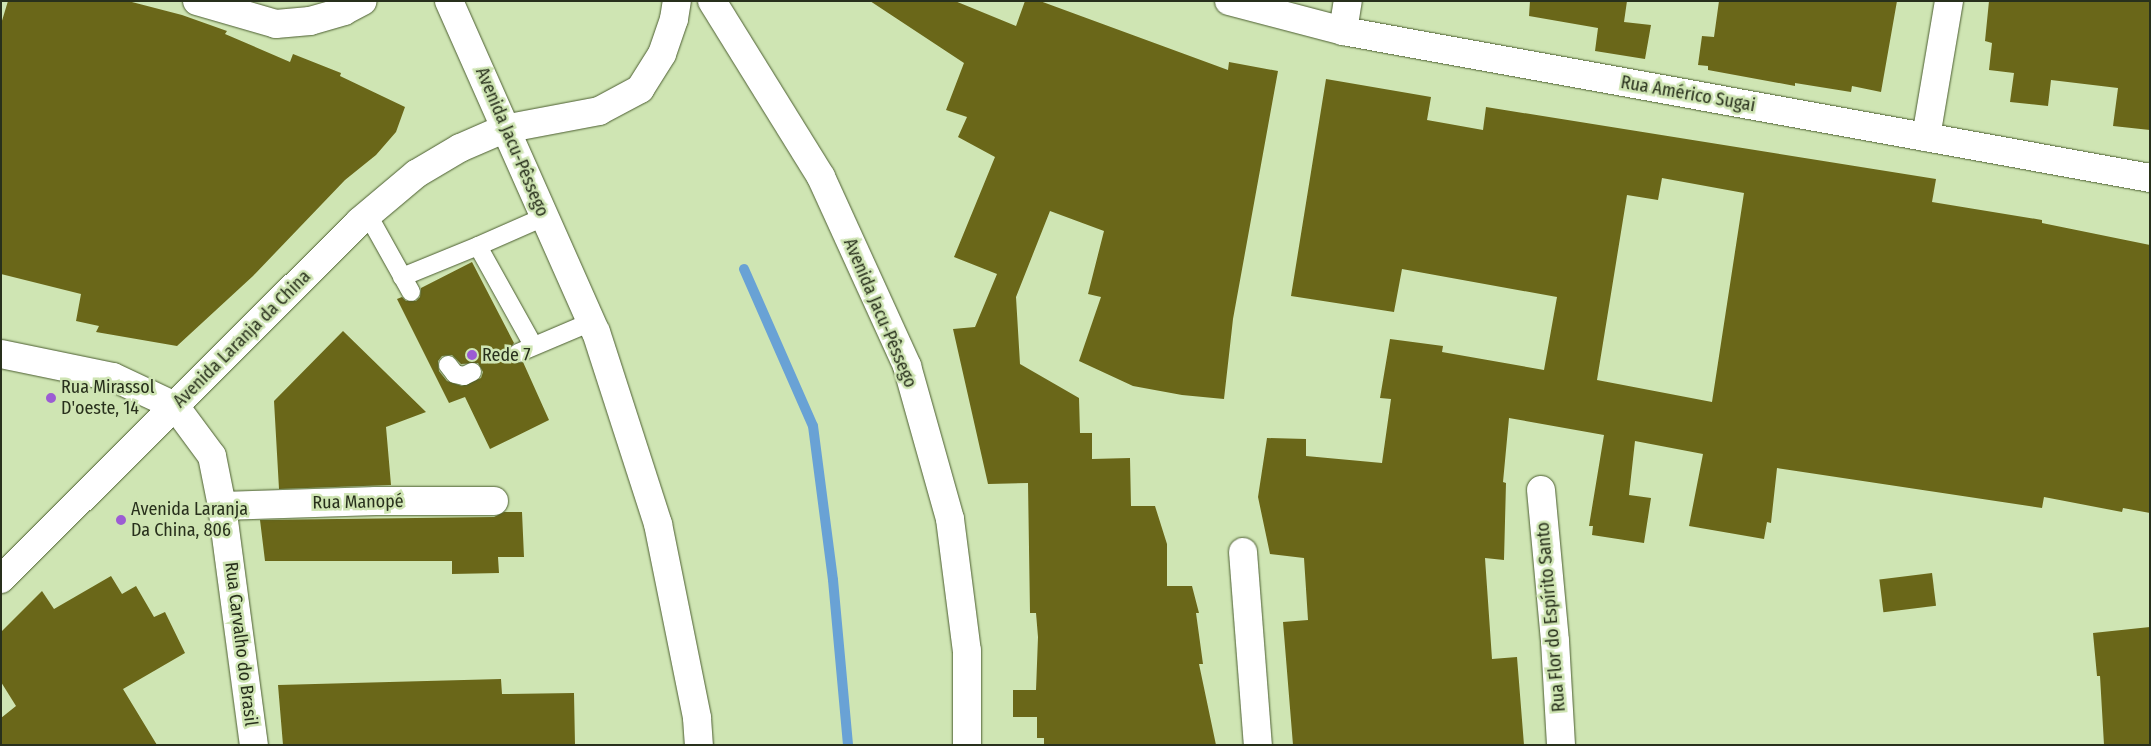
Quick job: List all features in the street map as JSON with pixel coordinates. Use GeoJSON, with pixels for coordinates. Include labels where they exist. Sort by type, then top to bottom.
{"type":"FeatureCollection","features":[{"type":"Feature","properties":{"kind":"main road"},"geometry":{"type":"LineString","coordinates":[[197,1],[276,24],[310,21],[344,11],[363,1]]}},
{"type":"Feature","properties":{"kind":"main road","name":"Avenida Jacu-Pêssego"},"geometry":{"type":"LineString","coordinates":[[449,1],[591,322],[658,524],[697,718],[699,745]]}},
{"type":"Feature","properties":{"kind":"main road"},"geometry":{"type":"LineString","coordinates":[[504,129],[599,111],[640,89],[662,54],[674,19],[677,1]]}},
{"type":"Feature","properties":{"kind":"main road","name":"Avenida Jacu-Pêssego"},"geometry":{"type":"LineString","coordinates":[[712,1],[821,177],[907,366],[950,518],[967,651],[966,745]]}},
{"type":"Feature","properties":{"kind":"main road","name":"Rua Américo Sugai"},"geometry":{"type":"LineString","coordinates":[[1229,1],[1343,31],[2150,178]]}},
{"type":"Feature","properties":{"kind":"main road"},"geometry":{"type":"LineString","coordinates":[[1343,31],[1348,1]]}},
{"type":"Feature","properties":{"kind":"main road"},"geometry":{"type":"LineString","coordinates":[[1926,137],[1949,1]]}},
{"type":"Feature","properties":{"kind":"main road","name":"Avenida Laranja da China"},"geometry":{"type":"LineString","coordinates":[[1,580],[368,215],[416,174],[460,148],[504,129]]}},
{"type":"Feature","properties":{"kind":"main road"},"geometry":{"type":"LineString","coordinates":[[1,354],[113,377],[175,406]]}},
{"type":"Feature","properties":{"kind":"main road","name":"Rua Carvalho do Brasil"},"geometry":{"type":"LineString","coordinates":[[175,406],[212,456],[222,506],[254,745]]}},
{"type":"Feature","properties":{"kind":"main road","name":"Rua Flor do Espírito Santo"},"geometry":{"type":"LineString","coordinates":[[1541,490],[1555,641],[1561,745]]}},
{"type":"Feature","properties":{"kind":"main road","name":"Rua Manopé"},"geometry":{"type":"LineString","coordinates":[[222,506],[376,501],[494,501]]}},
{"type":"Feature","properties":{"kind":"main road"},"geometry":{"type":"LineString","coordinates":[[1243,552],[1258,745]]}},
{"type":"Feature","properties":{"kind":"lane"},"geometry":{"type":"LineString","coordinates":[[368,215],[411,292]]}},
{"type":"Feature","properties":{"kind":"lane"},"geometry":{"type":"LineString","coordinates":[[402,277],[544,217]]}},
{"type":"Feature","properties":{"kind":"lane"},"geometry":{"type":"LineString","coordinates":[[478,246],[526,349],[591,322]]}},
{"type":"Feature","properties":{"kind":"lane"},"geometry":{"type":"LineString","coordinates":[[448,365],[455,374],[464,376],[472,372]]}},
{"type":"Feature","properties":{"kind":"building"},"geometry":{"type":"Polygon","coordinates":[[[8,1],[128,1],[182,15],[227,31],[225,34],[290,62],[293,54],[341,73],[340,76],[405,107],[396,132],[376,155],[345,180],[253,276],[177,346],[96,332],[99,326],[76,321],[81,294],[1,274],[1,24],[8,1]]]}},
{"type":"Feature","properties":{"kind":"building"},"geometry":{"type":"Polygon","coordinates":[[[870,1],[955,1],[1016,26],[1025,1],[1040,1],[1228,70],[1229,62],[1278,71],[1233,319],[1224,399],[1182,395],[1133,386],[1079,361],[1101,297],[1088,294],[1104,231],[1050,211],[1016,297],[1020,364],[1079,398],[1080,433],[1092,433],[1092,459],[1130,458],[1131,506],[1155,506],[1167,544],[1167,586],[1192,586],[1199,613],[1196,613],[1203,664],[1199,664],[1216,745],[1044,745],[1044,738],[1037,738],[1037,717],[1013,717],[1013,690],[1036,690],[1038,637],[1036,613],[1030,613],[1028,483],[988,484],[953,329],[975,327],[997,274],[954,257],[995,157],[958,137],[967,117],[946,110],[964,63],[870,1]]]}},
{"type":"Feature","properties":{"kind":"building"},"geometry":{"type":"Polygon","coordinates":[[[1530,1],[1627,1],[1624,22],[1651,25],[1645,59],[1595,51],[1598,28],[1529,16],[1530,1]]]}},
{"type":"Feature","properties":{"kind":"building"},"geometry":{"type":"Polygon","coordinates":[[[1719,1],[1897,1],[1881,92],[1852,86],[1851,92],[1795,83],[1795,86],[1708,70],[1708,66],[1698,65],[1702,36],[1714,37],[1719,1]]]}},
{"type":"Feature","properties":{"kind":"building"},"geometry":{"type":"Polygon","coordinates":[[[1989,1],[2150,1],[2150,130],[2113,126],[2118,88],[2051,80],[2048,106],[2010,102],[2014,73],[1989,70],[1992,43],[1985,41],[1989,1]]]}},
{"type":"Feature","properties":{"kind":"building"},"geometry":{"type":"Polygon","coordinates":[[[1326,79],[1431,97],[1427,120],[1483,130],[1486,107],[1936,179],[1932,202],[2042,220],[2042,223],[2150,245],[2150,513],[2123,508],[2122,512],[2044,497],[2042,508],[1777,468],[1771,523],[1767,522],[1764,539],[1689,526],[1703,454],[1635,441],[1629,495],[1651,498],[1644,543],[1592,535],[1593,526],[1589,526],[1604,435],[1509,418],[1503,482],[1506,483],[1504,560],[1485,558],[1492,659],[1517,657],[1524,745],[1293,745],[1283,622],[1308,620],[1304,558],[1270,554],[1258,497],[1267,438],[1306,439],[1306,456],[1382,463],[1391,399],[1380,398],[1390,339],[1443,346],[1442,352],[1544,370],[1557,297],[1402,269],[1394,312],[1291,296],[1326,79]],[[1662,178],[1658,200],[1627,195],[1597,380],[1712,402],[1744,193],[1662,178]]]}},
{"type":"Feature","properties":{"kind":"building","name":"Rede 7"},"geometry":{"type":"Polygon","coordinates":[[[472,262],[514,343],[508,351],[508,358],[516,363],[523,362],[549,420],[490,449],[465,397],[449,403],[397,299],[402,297],[406,301],[416,301],[420,297],[421,288],[472,262]],[[452,355],[442,356],[438,361],[439,371],[447,381],[462,386],[481,378],[483,372],[478,363],[461,364],[452,355]]]}},
{"type":"Feature","properties":{"kind":"building"},"geometry":{"type":"Polygon","coordinates":[[[343,331],[426,412],[386,427],[391,485],[279,489],[274,401],[343,331]]]}},
{"type":"Feature","properties":{"kind":"building"},"geometry":{"type":"Polygon","coordinates":[[[504,512],[522,512],[524,557],[498,557],[499,573],[452,574],[452,561],[265,561],[260,520],[494,517],[504,512]]]}},
{"type":"Feature","properties":{"kind":"building"},"geometry":{"type":"Polygon","coordinates":[[[1932,573],[1936,606],[1883,612],[1879,579],[1932,573]]]}},
{"type":"Feature","properties":{"kind":"building"},"geometry":{"type":"Polygon","coordinates":[[[111,576],[122,594],[136,586],[154,617],[165,612],[185,653],[123,689],[157,745],[1,745],[1,718],[16,706],[1,682],[1,632],[42,591],[54,609],[111,576]]]}},
{"type":"Feature","properties":{"kind":"building"},"geometry":{"type":"Polygon","coordinates":[[[2150,627],[2150,745],[2104,745],[2100,676],[2097,676],[2093,633],[2150,627]]]}},
{"type":"Feature","properties":{"kind":"building"},"geometry":{"type":"Polygon","coordinates":[[[501,679],[502,694],[574,693],[575,745],[283,745],[278,685],[501,679]]]}},
{"type":"Feature","properties":{"kind":"waterway"},"geometry":{"type":"LineString","coordinates":[[744,269],[813,426],[833,580],[848,745]]}},
{"type":"Feature","properties":{"kind":"place","name":"Rede 7"},"geometry":{"type":"Point","coordinates":[472,355]}},
{"type":"Feature","properties":{"kind":"place","name":"Rua Mirassol D'oeste, 14"},"geometry":{"type":"Point","coordinates":[51,398]}},
{"type":"Feature","properties":{"kind":"place","name":"Avenida Laranja Da China, 806"},"geometry":{"type":"Point","coordinates":[121,520]}}]}
